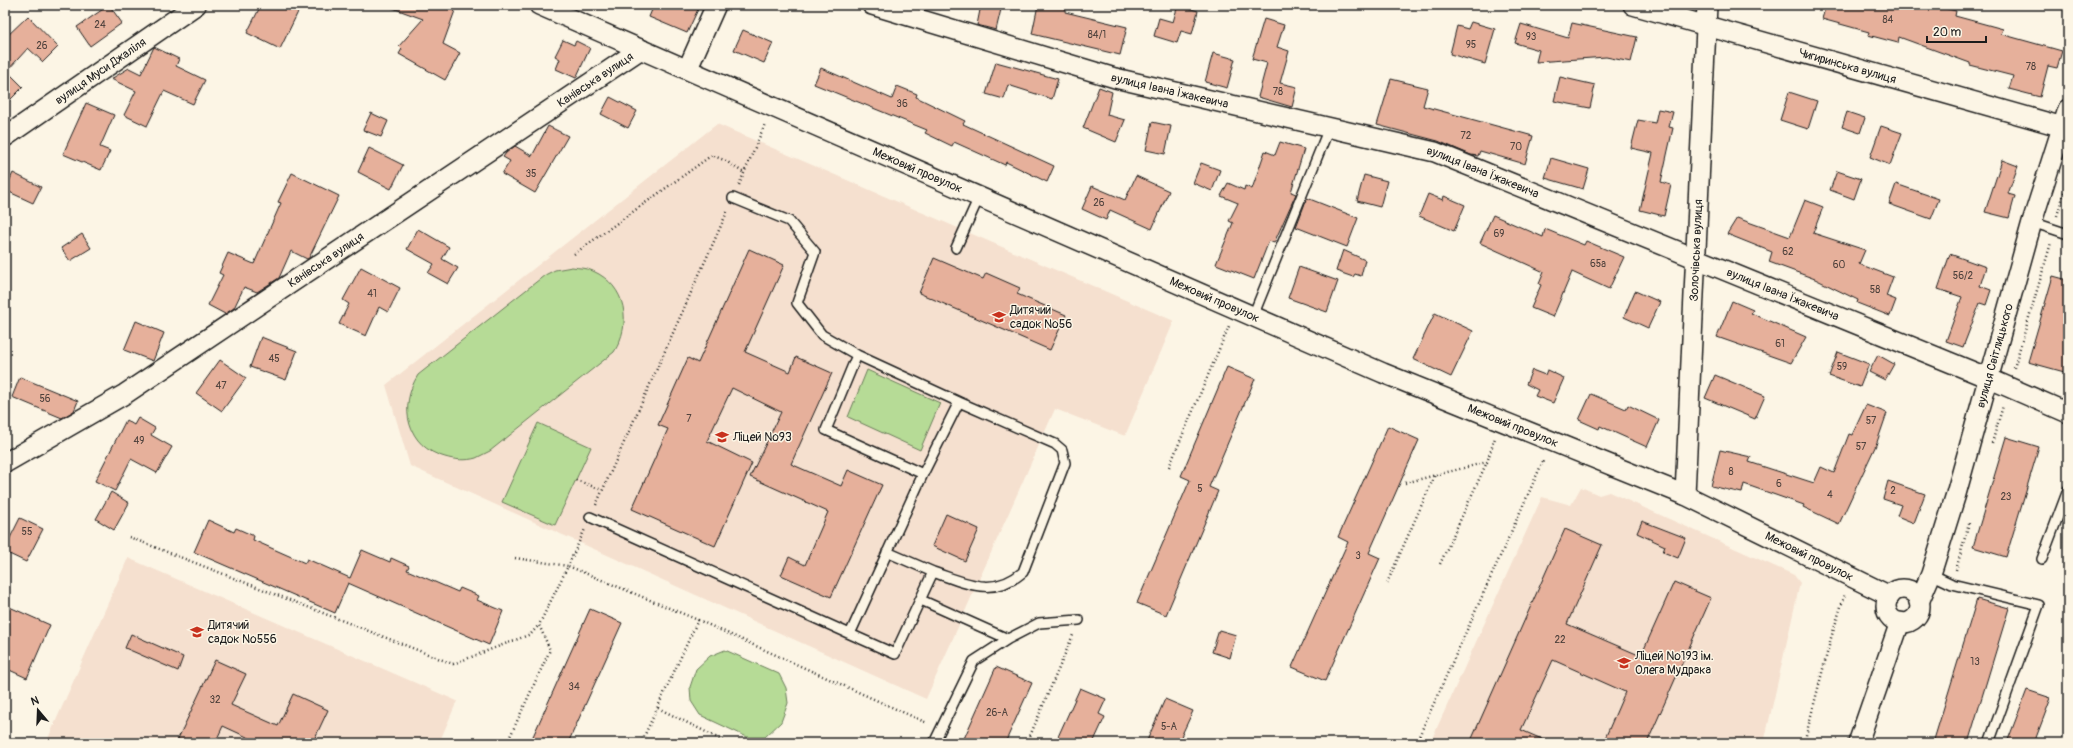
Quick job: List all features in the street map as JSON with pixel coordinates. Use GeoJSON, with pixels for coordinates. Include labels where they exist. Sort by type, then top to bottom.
{"type":"FeatureCollection","features":[{"type":"Feature","properties":{"kind":"street","name":"вулиця Муси Джаліля"},"geometry":{"type":"LineString","coordinates":[[5,137],[196,5]]}},
{"type":"Feature","properties":{"kind":"street","name":"Межовий провулок"},"geometry":{"type":"LineString","coordinates":[[539,5],[688,68],[778,110],[1383,373],[1685,495],[1890,596]]}},
{"type":"Feature","properties":{"kind":"street"},"geometry":{"type":"LineString","coordinates":[[688,68],[716,5]]}},
{"type":"Feature","properties":{"kind":"street","name":"вулиця Івана Їжакевича"},"geometry":{"type":"LineString","coordinates":[[872,5],[1115,78],[1435,152],[1988,378],[2068,413]]}},
{"type":"Feature","properties":{"kind":"street","name":"Чигиринська вулиця"},"geometry":{"type":"LineString","coordinates":[[1633,5],[1706,24],[2063,127]]}},
{"type":"Feature","properties":{"kind":"street","name":"Золочівська вулиця"},"geometry":{"type":"LineString","coordinates":[[1685,495],[1694,257],[1707,5]]}},
{"type":"Feature","properties":{"kind":"street","name":"Канівська вулиця"},"geometry":{"type":"LineString","coordinates":[[5,463],[125,394],[641,49]]}},
{"type":"Feature","properties":{"kind":"street","name":"вулиця Світлицького"},"geometry":{"type":"LineString","coordinates":[[1919,602],[1931,574],[2032,222],[2068,109]]}},
{"type":"Feature","properties":{"kind":"street"},"geometry":{"type":"LineString","coordinates":[[1898,590],[1909,590],[1917,597],[1919,602],[1918,613],[1911,621],[1900,622],[1894,620],[1887,612],[1887,601],[1890,596],[1898,590]]}},
{"type":"Feature","properties":{"kind":"street"},"geometry":{"type":"LineString","coordinates":[[1858,743],[1900,622]]}},
{"type":"Feature","properties":{"kind":"lane"},"geometry":{"type":"LineString","coordinates":[[1253,316],[1329,128]]}},
{"type":"Feature","properties":{"kind":"lane"},"geometry":{"type":"LineString","coordinates":[[956,248],[979,197]]}},
{"type":"Feature","properties":{"kind":"lane"},"geometry":{"type":"LineString","coordinates":[[733,198],[789,221],[815,252],[797,303],[822,335],[857,355],[1055,444],[1062,450],[1065,463],[1023,572],[1013,580],[999,586],[986,588],[933,572],[887,552]]}},
{"type":"Feature","properties":{"kind":"lane"},"geometry":{"type":"LineString","coordinates":[[2032,222],[2068,234]]}},
{"type":"Feature","properties":{"kind":"lane"},"geometry":{"type":"LineString","coordinates":[[857,355],[826,430],[923,474]]}},
{"type":"Feature","properties":{"kind":"lane"},"geometry":{"type":"LineString","coordinates":[[850,634],[923,474],[959,402]]}},
{"type":"Feature","properties":{"kind":"lane"},"geometry":{"type":"LineString","coordinates":[[2042,559],[2068,490]]}},
{"type":"Feature","properties":{"kind":"lane"},"geometry":{"type":"LineString","coordinates":[[590,517],[895,654],[933,572]]}},
{"type":"Feature","properties":{"kind":"lane"},"geometry":{"type":"LineString","coordinates":[[1931,574],[1952,584],[2039,605],[1989,743]]}},
{"type":"Feature","properties":{"kind":"lane"},"geometry":{"type":"LineString","coordinates":[[921,600],[1008,639]]}},
{"type":"Feature","properties":{"kind":"lane"},"geometry":{"type":"LineString","coordinates":[[934,743],[974,661],[1008,639],[1039,623],[1079,620]]}},
{"type":"Feature","properties":{"kind":"path"},"geometry":{"type":"LineString","coordinates":[[128,537],[453,664],[531,634],[539,625],[568,566],[762,132]]}},
{"type":"Feature","properties":{"kind":"path"},"geometry":{"type":"LineString","coordinates":[[574,254],[712,155],[726,160],[744,173]]}},
{"type":"Feature","properties":{"kind":"path"},"geometry":{"type":"LineString","coordinates":[[2013,371],[2064,191]]}},
{"type":"Feature","properties":{"kind":"path"},"geometry":{"type":"LineString","coordinates":[[1169,467],[1231,320]]}},
{"type":"Feature","properties":{"kind":"path"},"geometry":{"type":"LineString","coordinates":[[1440,564],[1487,462],[1496,436]]}},
{"type":"Feature","properties":{"kind":"path"},"geometry":{"type":"LineString","coordinates":[[1416,743],[1545,457]]}},
{"type":"Feature","properties":{"kind":"path"},"geometry":{"type":"LineString","coordinates":[[1406,483],[1487,462]]}},
{"type":"Feature","properties":{"kind":"path"},"geometry":{"type":"LineString","coordinates":[[1387,584],[1435,475]]}},
{"type":"Feature","properties":{"kind":"path"},"geometry":{"type":"LineString","coordinates":[[576,480],[602,490]]}},
{"type":"Feature","properties":{"kind":"path"},"geometry":{"type":"LineString","coordinates":[[515,558],[568,566],[698,620],[941,729]]}},
{"type":"Feature","properties":{"kind":"path"},"geometry":{"type":"LineString","coordinates":[[641,743],[698,620]]}},
{"type":"Feature","properties":{"kind":"path"},"geometry":{"type":"LineString","coordinates":[[1027,743],[1079,620]]}},
{"type":"Feature","properties":{"kind":"path"},"geometry":{"type":"LineString","coordinates":[[507,743],[550,650],[539,625]]}},
{"type":"Feature","properties":{"kind":"path"},"geometry":{"type":"LineString","coordinates":[[658,708],[728,743]]}},
{"type":"Feature","properties":{"kind":"shaded area","name":"Ліцей №93"},"geometry":{"type":"Polygon","coordinates":[[[717,124],[1174,321],[1125,436],[1055,409],[926,699],[410,466],[386,385],[717,124]]]}},
{"type":"Feature","properties":{"kind":"shaded area","name":"Ліцей №193 ім. Олега Мудрака"},"geometry":{"type":"Polygon","coordinates":[[[1581,487],[1599,495],[1609,492],[1794,575],[1800,583],[1764,743],[1430,743],[1542,497],[1571,505],[1581,487]]]}},
{"type":"Feature","properties":{"kind":"shaded area","name":"Дитячий садок №556"},"geometry":{"type":"Polygon","coordinates":[[[128,558],[457,701],[439,743],[46,743],[128,558]]]}},
{"type":"Feature","properties":{"kind":"green space"},"geometry":{"type":"Polygon","coordinates":[[[572,267],[591,270],[604,278],[613,286],[619,296],[623,307],[623,330],[620,341],[614,352],[490,451],[478,457],[464,460],[449,458],[432,452],[422,444],[414,435],[408,412],[408,400],[418,375],[545,275],[555,270],[572,267]]]}},
{"type":"Feature","properties":{"kind":"green space"},"geometry":{"type":"Polygon","coordinates":[[[867,370],[940,403],[920,450],[848,417],[867,370]]]}},
{"type":"Feature","properties":{"kind":"green space"},"geometry":{"type":"Polygon","coordinates":[[[538,423],[591,447],[555,525],[502,502],[538,423]]]}},
{"type":"Feature","properties":{"kind":"green space"},"geometry":{"type":"Polygon","coordinates":[[[725,650],[779,674],[786,688],[788,703],[781,722],[765,737],[747,737],[700,715],[691,701],[690,687],[696,669],[710,656],[725,650]]]}},
{"type":"Feature","properties":{"kind":"building"},"geometry":{"type":"Polygon","coordinates":[[[109,5],[122,23],[90,46],[77,27],[109,5]]]}},
{"type":"Feature","properties":{"kind":"building"},"geometry":{"type":"Polygon","coordinates":[[[261,5],[284,5],[298,12],[280,49],[247,33],[261,5]]]}},
{"type":"Feature","properties":{"kind":"building"},"geometry":{"type":"Polygon","coordinates":[[[391,5],[457,5],[443,44],[460,53],[445,80],[399,54],[402,49],[399,46],[423,19],[390,7],[391,5]]]}},
{"type":"Feature","properties":{"kind":"building"},"geometry":{"type":"Polygon","coordinates":[[[654,5],[700,5],[687,33],[649,17],[654,5]]]}},
{"type":"Feature","properties":{"kind":"building"},"geometry":{"type":"Polygon","coordinates":[[[981,5],[1002,5],[996,30],[977,25],[981,5]]]}},
{"type":"Feature","properties":{"kind":"building"},"geometry":{"type":"Polygon","coordinates":[[[1038,5],[1066,5],[1065,12],[1127,27],[1120,55],[1032,34],[1038,5]]]}},
{"type":"Feature","properties":{"kind":"building"},"geometry":{"type":"Polygon","coordinates":[[[1178,5],[1198,11],[1192,34],[1181,31],[1177,43],[1154,36],[1159,18],[1173,22],[1178,5]]]}},
{"type":"Feature","properties":{"kind":"building"},"geometry":{"type":"Polygon","coordinates":[[[1826,5],[1932,5],[1956,11],[1955,16],[2003,29],[2001,34],[2062,51],[2057,68],[2048,66],[2040,97],[2009,89],[2013,76],[1970,65],[1970,63],[1899,37],[1898,43],[1868,35],[1869,32],[1822,19],[1826,5]]]}},
{"type":"Feature","properties":{"kind":"building"},"geometry":{"type":"Polygon","coordinates":[[[28,16],[58,47],[43,62],[28,48],[7,71],[23,87],[5,105],[5,38],[28,16]]]}},
{"type":"Feature","properties":{"kind":"building"},"geometry":{"type":"Polygon","coordinates":[[[1264,19],[1284,25],[1277,47],[1289,51],[1280,83],[1297,87],[1292,107],[1258,97],[1267,63],[1252,59],[1264,19]]]}},
{"type":"Feature","properties":{"kind":"building"},"geometry":{"type":"Polygon","coordinates":[[[1471,22],[1495,29],[1485,64],[1450,54],[1457,26],[1468,29],[1471,22]]]}},
{"type":"Feature","properties":{"kind":"building"},"geometry":{"type":"Polygon","coordinates":[[[1572,23],[1637,37],[1631,62],[1606,57],[1536,62],[1539,50],[1515,43],[1521,24],[1568,38],[1572,23]]]}},
{"type":"Feature","properties":{"kind":"building"},"geometry":{"type":"Polygon","coordinates":[[[743,30],[773,43],[764,63],[734,50],[743,30]]]}},
{"type":"Feature","properties":{"kind":"building"},"geometry":{"type":"Polygon","coordinates":[[[563,40],[574,45],[576,41],[590,48],[576,78],[556,69],[560,59],[555,56],[563,40]]]}},
{"type":"Feature","properties":{"kind":"building"},"geometry":{"type":"Polygon","coordinates":[[[154,47],[179,59],[176,66],[205,80],[193,104],[164,91],[147,126],[124,115],[136,91],[111,79],[129,68],[141,74],[154,47]]]}},
{"type":"Feature","properties":{"kind":"building"},"geometry":{"type":"Polygon","coordinates":[[[1213,53],[1235,59],[1227,88],[1205,82],[1213,53]]]}},
{"type":"Feature","properties":{"kind":"building"},"geometry":{"type":"Polygon","coordinates":[[[996,62],[1058,79],[1052,99],[1008,85],[1004,99],[986,94],[996,62]]]}},
{"type":"Feature","properties":{"kind":"building"},"geometry":{"type":"Polygon","coordinates":[[[821,68],[892,99],[897,86],[917,94],[916,97],[965,121],[963,124],[1054,166],[1047,182],[1006,162],[1005,165],[954,142],[952,146],[925,133],[927,130],[814,84],[821,68]]]}},
{"type":"Feature","properties":{"kind":"building"},"geometry":{"type":"Polygon","coordinates":[[[1560,77],[1595,85],[1590,108],[1554,101],[1560,77]]]}},
{"type":"Feature","properties":{"kind":"building"},"geometry":{"type":"Polygon","coordinates":[[[1391,79],[1428,88],[1423,106],[1533,136],[1525,164],[1480,151],[1478,156],[1471,155],[1438,141],[1377,125],[1391,79]]]}},
{"type":"Feature","properties":{"kind":"building"},"geometry":{"type":"Polygon","coordinates":[[[1099,87],[1112,92],[1107,115],[1125,120],[1116,142],[1083,128],[1099,87]]]}},
{"type":"Feature","properties":{"kind":"building"},"geometry":{"type":"Polygon","coordinates":[[[1789,92],[1817,101],[1808,129],[1780,120],[1789,92]]]}},
{"type":"Feature","properties":{"kind":"building"},"geometry":{"type":"Polygon","coordinates":[[[610,97],[637,111],[628,128],[601,114],[610,97]]]}},
{"type":"Feature","properties":{"kind":"building"},"geometry":{"type":"Polygon","coordinates":[[[86,103],[114,115],[100,147],[110,151],[101,170],[63,154],[86,103]]]}},
{"type":"Feature","properties":{"kind":"building"},"geometry":{"type":"Polygon","coordinates":[[[1658,109],[1673,112],[1669,127],[1673,128],[1661,182],[1671,185],[1664,216],[1640,210],[1653,153],[1631,148],[1638,120],[1655,123],[1658,109]]]}},
{"type":"Feature","properties":{"kind":"building"},"geometry":{"type":"Polygon","coordinates":[[[1847,112],[1865,118],[1860,133],[1842,127],[1847,112]]]}},
{"type":"Feature","properties":{"kind":"building"},"geometry":{"type":"Polygon","coordinates":[[[371,113],[388,121],[381,137],[363,130],[371,113]]]}},
{"type":"Feature","properties":{"kind":"building"},"geometry":{"type":"Polygon","coordinates":[[[1152,122],[1171,126],[1165,154],[1146,150],[1152,122]]]}},
{"type":"Feature","properties":{"kind":"building"},"geometry":{"type":"Polygon","coordinates":[[[548,126],[568,136],[535,193],[502,174],[510,161],[503,157],[515,146],[532,156],[548,126]]]}},
{"type":"Feature","properties":{"kind":"building"},"geometry":{"type":"Polygon","coordinates":[[[1881,126],[1902,133],[1890,165],[1870,157],[1881,126]]]}},
{"type":"Feature","properties":{"kind":"building"},"geometry":{"type":"Polygon","coordinates":[[[1280,142],[1304,149],[1291,192],[1296,194],[1274,243],[1269,241],[1254,279],[1216,264],[1233,223],[1229,221],[1238,203],[1221,196],[1228,183],[1244,190],[1245,186],[1252,189],[1265,151],[1275,155],[1280,142]]]}},
{"type":"Feature","properties":{"kind":"building"},"geometry":{"type":"Polygon","coordinates":[[[369,148],[403,165],[391,189],[358,172],[369,148]]]}},
{"type":"Feature","properties":{"kind":"building"},"geometry":{"type":"Polygon","coordinates":[[[1551,158],[1589,169],[1583,189],[1545,178],[1551,158]]]}},
{"type":"Feature","properties":{"kind":"building"},"geometry":{"type":"Polygon","coordinates":[[[2002,160],[2018,166],[2008,194],[2015,196],[2009,218],[1985,212],[2002,160]]]}},
{"type":"Feature","properties":{"kind":"building"},"geometry":{"type":"Polygon","coordinates":[[[1201,163],[1220,170],[1212,191],[1193,183],[1201,163]]]}},
{"type":"Feature","properties":{"kind":"building"},"geometry":{"type":"Polygon","coordinates":[[[1837,171],[1861,179],[1854,199],[1830,190],[1837,171]]]}},
{"type":"Feature","properties":{"kind":"building"},"geometry":{"type":"Polygon","coordinates":[[[13,173],[41,187],[33,203],[5,190],[13,173]]]}},
{"type":"Feature","properties":{"kind":"building"},"geometry":{"type":"Polygon","coordinates":[[[292,173],[339,196],[309,258],[307,259],[291,251],[279,278],[257,292],[244,287],[234,308],[225,314],[208,305],[223,275],[219,273],[228,253],[254,264],[281,203],[278,202],[292,173]]]}},
{"type":"Feature","properties":{"kind":"building"},"geometry":{"type":"Polygon","coordinates":[[[1364,175],[1387,181],[1380,207],[1357,201],[1364,175]]]}},
{"type":"Feature","properties":{"kind":"building"},"geometry":{"type":"Polygon","coordinates":[[[1136,176],[1169,191],[1152,229],[1110,210],[1106,220],[1082,209],[1092,186],[1125,200],[1136,176]]]}},
{"type":"Feature","properties":{"kind":"building"},"geometry":{"type":"Polygon","coordinates":[[[1896,184],[1939,199],[1931,219],[1889,204],[1896,184]]]}},
{"type":"Feature","properties":{"kind":"building"},"geometry":{"type":"Polygon","coordinates":[[[1428,194],[1443,200],[1444,196],[1465,205],[1454,231],[1419,216],[1428,194]]]}},
{"type":"Feature","properties":{"kind":"building"},"geometry":{"type":"Polygon","coordinates":[[[1307,198],[1358,218],[1347,247],[1296,227],[1307,198]]]}},
{"type":"Feature","properties":{"kind":"building"},"geometry":{"type":"Polygon","coordinates":[[[1805,200],[1823,207],[1813,233],[1865,250],[1859,264],[1893,277],[1886,296],[1896,300],[1890,316],[1857,303],[1858,300],[1815,279],[1769,262],[1772,252],[1727,234],[1737,218],[1790,237],[1805,200]]]}},
{"type":"Feature","properties":{"kind":"building"},"geometry":{"type":"Polygon","coordinates":[[[1493,215],[1543,237],[1545,229],[1584,245],[1586,241],[1624,257],[1609,289],[1572,272],[1553,317],[1531,308],[1541,285],[1539,284],[1544,272],[1480,243],[1493,215]]]}},
{"type":"Feature","properties":{"kind":"building"},"geometry":{"type":"Polygon","coordinates":[[[418,229],[449,247],[442,259],[458,268],[448,284],[428,273],[434,264],[407,249],[418,229]]]}},
{"type":"Feature","properties":{"kind":"building"},"geometry":{"type":"Polygon","coordinates":[[[82,234],[91,248],[70,261],[61,248],[82,234]]]}},
{"type":"Feature","properties":{"kind":"building"},"geometry":{"type":"Polygon","coordinates":[[[749,249],[784,265],[745,352],[790,372],[796,357],[832,373],[791,464],[841,486],[848,470],[882,485],[831,597],[781,575],[789,557],[805,565],[828,512],[750,477],[781,412],[732,388],[707,441],[752,463],[715,546],[632,509],[668,429],[658,425],[688,358],[698,363],[749,249]]]}},
{"type":"Feature","properties":{"kind":"building"},"geometry":{"type":"Polygon","coordinates":[[[1343,250],[1365,260],[1361,276],[1355,274],[1353,277],[1336,271],[1343,250]]]}},
{"type":"Feature","properties":{"kind":"building"},"geometry":{"type":"Polygon","coordinates":[[[1950,254],[1986,267],[1980,286],[1991,290],[1986,305],[1980,303],[1963,347],[1946,341],[1962,297],[1938,289],[1950,254]]]}},
{"type":"Feature","properties":{"kind":"building"},"geometry":{"type":"Polygon","coordinates":[[[934,258],[983,279],[986,273],[1020,288],[1017,294],[1066,315],[1050,350],[919,293],[934,258]]]}},
{"type":"Feature","properties":{"kind":"building"},"geometry":{"type":"Polygon","coordinates":[[[361,267],[400,288],[388,312],[379,307],[366,336],[339,324],[349,304],[343,300],[361,267]]]}},
{"type":"Feature","properties":{"kind":"building"},"geometry":{"type":"Polygon","coordinates":[[[1299,267],[1338,281],[1327,312],[1288,298],[1299,267]]]}},
{"type":"Feature","properties":{"kind":"building"},"geometry":{"type":"Polygon","coordinates":[[[2053,276],[2068,280],[2068,373],[2028,362],[2053,276]]]}},
{"type":"Feature","properties":{"kind":"building"},"geometry":{"type":"Polygon","coordinates":[[[1635,291],[1660,302],[1648,328],[1624,317],[1635,291]]]}},
{"type":"Feature","properties":{"kind":"building"},"geometry":{"type":"Polygon","coordinates":[[[1732,301],[1753,310],[1751,313],[1806,337],[1791,363],[1717,337],[1732,301]]]}},
{"type":"Feature","properties":{"kind":"building"},"geometry":{"type":"Polygon","coordinates":[[[1435,313],[1473,331],[1451,377],[1413,359],[1435,313]]]}},
{"type":"Feature","properties":{"kind":"building"},"geometry":{"type":"Polygon","coordinates":[[[136,321],[164,333],[153,361],[124,350],[136,321]]]}},
{"type":"Feature","properties":{"kind":"building"},"geometry":{"type":"Polygon","coordinates":[[[261,337],[297,351],[286,380],[250,367],[261,337]]]}},
{"type":"Feature","properties":{"kind":"building"},"geometry":{"type":"Polygon","coordinates":[[[1838,352],[1869,364],[1860,387],[1829,376],[1838,352]]]}},
{"type":"Feature","properties":{"kind":"building"},"geometry":{"type":"Polygon","coordinates":[[[1878,355],[1894,364],[1885,380],[1869,372],[1878,355]]]}},
{"type":"Feature","properties":{"kind":"building"},"geometry":{"type":"Polygon","coordinates":[[[220,360],[246,378],[222,411],[196,393],[220,360]]]}},
{"type":"Feature","properties":{"kind":"building"},"geometry":{"type":"Polygon","coordinates":[[[1227,367],[1255,379],[1209,487],[1218,491],[1166,615],[1137,603],[1190,480],[1181,476],[1227,367]]]}},
{"type":"Feature","properties":{"kind":"building"},"geometry":{"type":"Polygon","coordinates":[[[1532,370],[1545,375],[1547,370],[1564,378],[1553,403],[1535,396],[1538,390],[1526,384],[1532,370]]]}},
{"type":"Feature","properties":{"kind":"building"},"geometry":{"type":"Polygon","coordinates":[[[1715,375],[1765,396],[1755,419],[1705,398],[1715,375]]]}},
{"type":"Feature","properties":{"kind":"building"},"geometry":{"type":"Polygon","coordinates":[[[20,377],[78,401],[74,411],[62,418],[12,397],[20,377]]]}},
{"type":"Feature","properties":{"kind":"building"},"geometry":{"type":"Polygon","coordinates":[[[1591,394],[1626,409],[1628,405],[1659,420],[1647,447],[1600,426],[1599,429],[1579,420],[1591,394]]]}},
{"type":"Feature","properties":{"kind":"building"},"geometry":{"type":"Polygon","coordinates":[[[1866,405],[1887,413],[1876,445],[1839,524],[1803,507],[1804,505],[1744,484],[1742,493],[1711,486],[1720,450],[1751,457],[1749,462],[1814,483],[1821,467],[1834,473],[1849,434],[1852,435],[1866,405]]]}},
{"type":"Feature","properties":{"kind":"building"},"geometry":{"type":"Polygon","coordinates":[[[138,418],[155,428],[151,435],[172,447],[157,473],[131,459],[115,491],[95,481],[126,420],[134,425],[138,418]]]}},
{"type":"Feature","properties":{"kind":"building"},"geometry":{"type":"Polygon","coordinates":[[[1388,426],[1419,440],[1369,553],[1380,558],[1325,681],[1292,667],[1348,542],[1338,537],[1388,426]]]}},
{"type":"Feature","properties":{"kind":"building"},"geometry":{"type":"Polygon","coordinates":[[[2006,437],[2039,447],[2006,557],[1973,547],[2006,437]]]}},
{"type":"Feature","properties":{"kind":"building"},"geometry":{"type":"Polygon","coordinates":[[[1888,481],[1925,494],[1914,523],[1897,516],[1901,505],[1883,499],[1888,481]]]}},
{"type":"Feature","properties":{"kind":"building"},"geometry":{"type":"Polygon","coordinates":[[[111,492],[129,503],[114,530],[96,519],[111,492]]]}},
{"type":"Feature","properties":{"kind":"building"},"geometry":{"type":"Polygon","coordinates":[[[946,514],[979,529],[965,561],[932,546],[946,514]]]}},
{"type":"Feature","properties":{"kind":"building"},"geometry":{"type":"Polygon","coordinates":[[[20,518],[43,529],[26,562],[5,552],[5,548],[20,518]]]}},
{"type":"Feature","properties":{"kind":"building"},"geometry":{"type":"Polygon","coordinates":[[[208,520],[234,532],[236,528],[254,536],[253,540],[305,563],[307,559],[350,578],[362,550],[390,562],[391,558],[409,566],[407,570],[458,592],[460,588],[479,596],[477,600],[503,611],[489,645],[348,583],[335,613],[194,552],[208,520]]]}},
{"type":"Feature","properties":{"kind":"building"},"geometry":{"type":"Polygon","coordinates":[[[1642,521],[1686,538],[1678,558],[1663,552],[1665,546],[1637,533],[1642,521]]]}},
{"type":"Feature","properties":{"kind":"building"},"geometry":{"type":"Polygon","coordinates":[[[1565,529],[1602,545],[1567,624],[1641,656],[1674,582],[1711,598],[1647,743],[1603,743],[1625,692],[1553,660],[1521,730],[1551,743],[1470,743],[1565,529]]]}},
{"type":"Feature","properties":{"kind":"building"},"geometry":{"type":"Polygon","coordinates":[[[1977,599],[2009,608],[1968,743],[1933,743],[1977,599]]]}},
{"type":"Feature","properties":{"kind":"building"},"geometry":{"type":"Polygon","coordinates":[[[5,605],[50,625],[27,678],[5,668],[5,605]]]}},
{"type":"Feature","properties":{"kind":"building"},"geometry":{"type":"Polygon","coordinates":[[[590,609],[622,623],[568,743],[530,743],[590,609]]]}},
{"type":"Feature","properties":{"kind":"building"},"geometry":{"type":"Polygon","coordinates":[[[1219,630],[1236,635],[1230,658],[1212,652],[1219,630]]]}},
{"type":"Feature","properties":{"kind":"building"},"geometry":{"type":"Polygon","coordinates":[[[131,634],[183,657],[178,671],[125,648],[131,634]]]}},
{"type":"Feature","properties":{"kind":"building"},"geometry":{"type":"Polygon","coordinates":[[[215,660],[246,674],[231,705],[278,726],[293,694],[328,710],[313,742],[316,743],[260,743],[223,726],[215,743],[176,743],[215,660]]]}},
{"type":"Feature","properties":{"kind":"building"},"geometry":{"type":"Polygon","coordinates":[[[996,667],[1032,683],[1005,743],[962,743],[996,667]]]}},
{"type":"Feature","properties":{"kind":"building"},"geometry":{"type":"Polygon","coordinates":[[[1080,688],[1106,699],[1099,714],[1105,717],[1093,743],[1067,743],[1057,739],[1080,688]]]}},
{"type":"Feature","properties":{"kind":"building"},"geometry":{"type":"Polygon","coordinates":[[[2027,690],[2051,698],[2034,743],[2017,743],[2008,740],[2027,690]]]}},
{"type":"Feature","properties":{"kind":"building"},"geometry":{"type":"Polygon","coordinates":[[[1165,699],[1193,711],[1178,743],[1146,743],[1165,699]]]}},
{"type":"Feature","properties":{"kind":"place","name":"Дитячий садок №56"},"geometry":{"type":"Point","coordinates":[999,317]}},
{"type":"Feature","properties":{"kind":"place","name":"Ліцей №93"},"geometry":{"type":"Point","coordinates":[722,437]}},
{"type":"Feature","properties":{"kind":"place","name":"Дитячий садок №556"},"geometry":{"type":"Point","coordinates":[197,632]}},
{"type":"Feature","properties":{"kind":"place","name":"Ліцей №193 ім. Олега Мудрака"},"geometry":{"type":"Point","coordinates":[1624,663]}}]}
